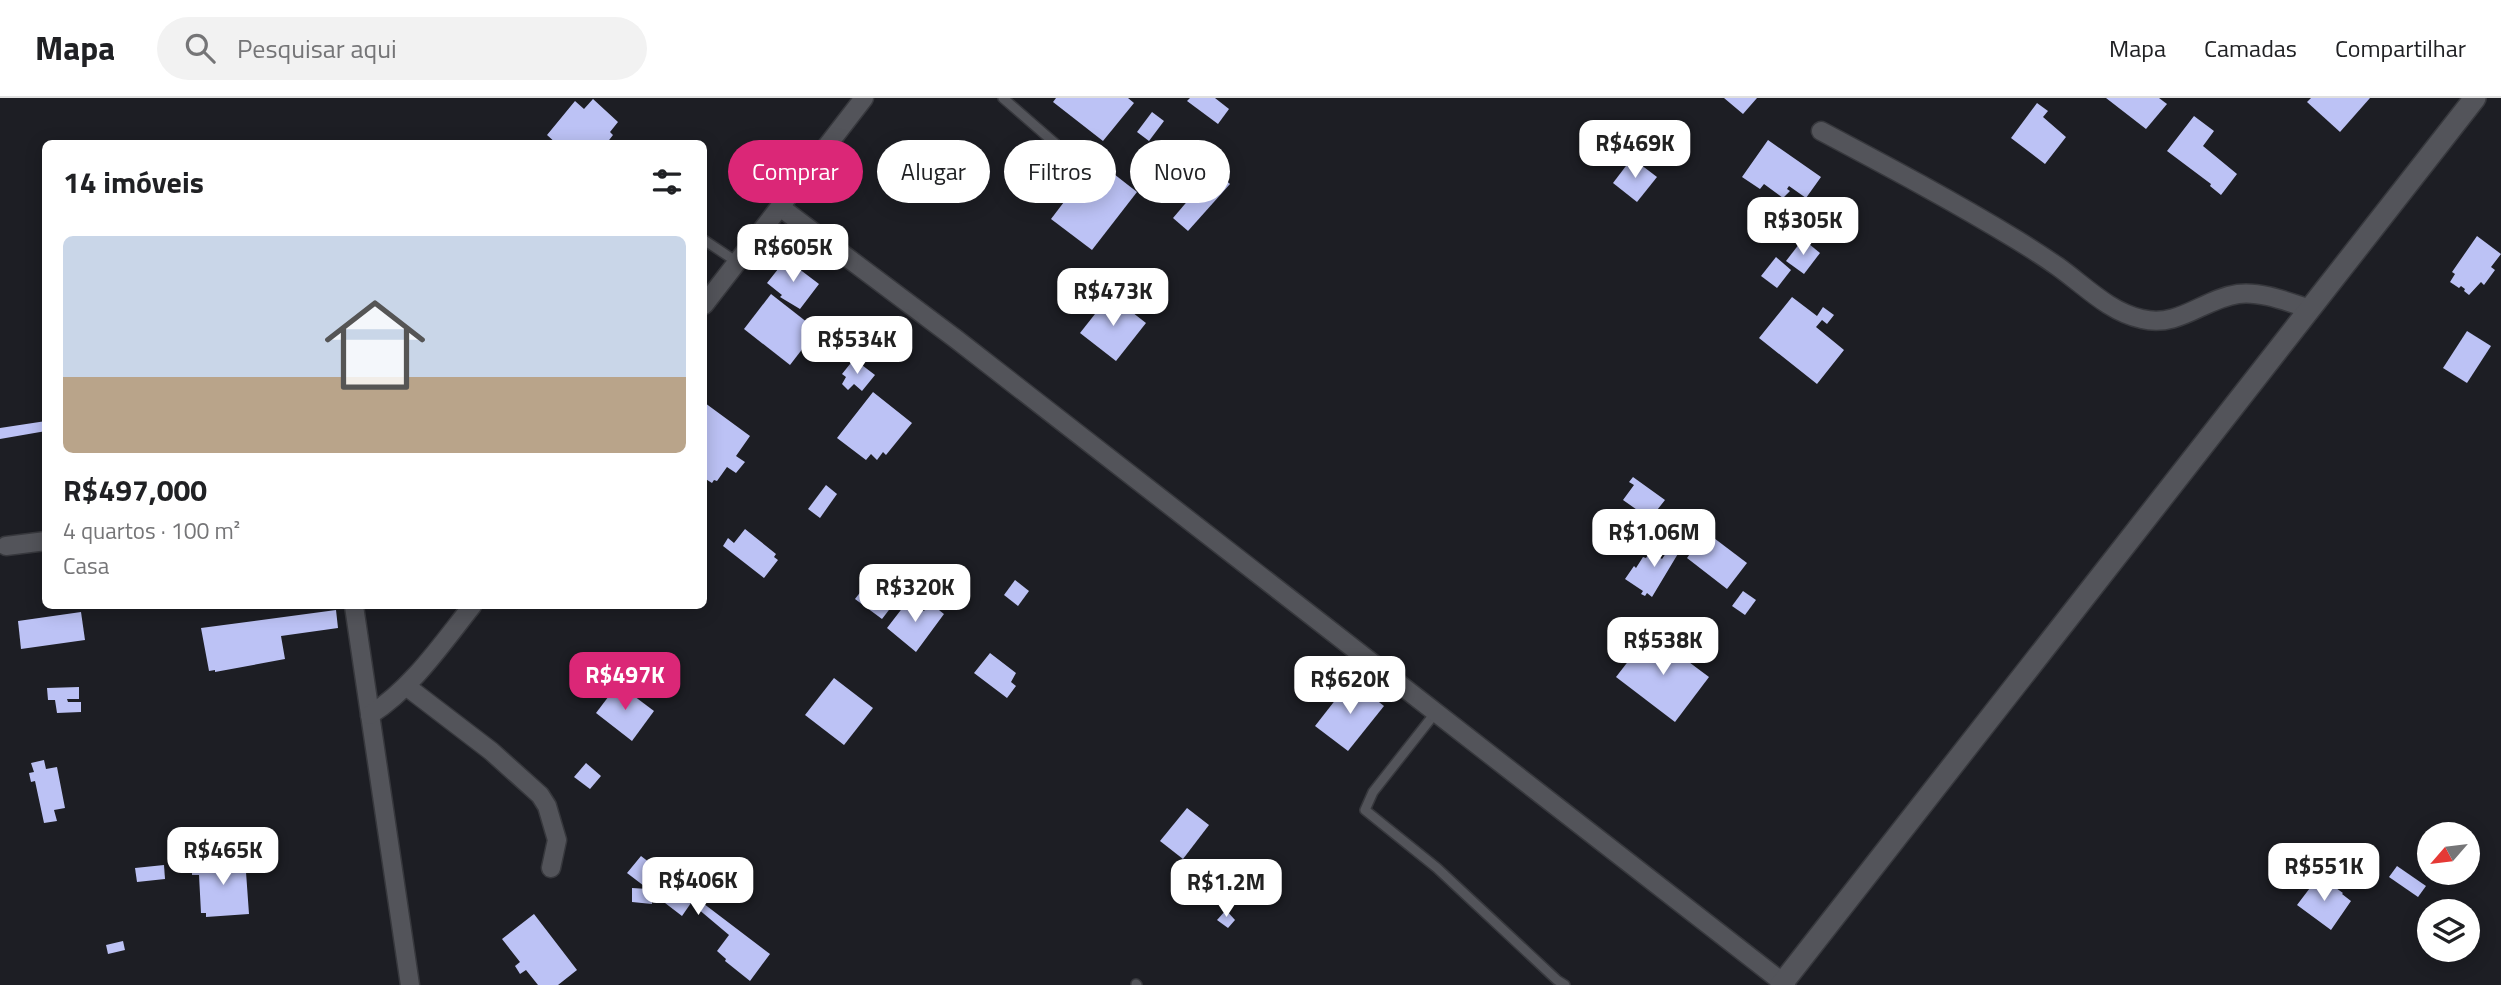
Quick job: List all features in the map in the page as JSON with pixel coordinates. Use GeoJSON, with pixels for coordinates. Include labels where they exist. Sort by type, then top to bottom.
{"type":"FeatureCollection","features":[{"type":"Feature","properties":{"kind":"street"},"geometry":{"type":"LineString","coordinates":[[707,302],[864,98]]}},
{"type":"Feature","properties":{"kind":"street"},"geometry":{"type":"LineString","coordinates":[[780,207],[956,339],[1784,984],[2475,98]]}},
{"type":"Feature","properties":{"kind":"street"},"geometry":{"type":"LineString","coordinates":[[1821,131],[2016,239],[2108,304],[2129,315],[2151,321],[2172,320],[2240,293],[2261,295],[2310,309]]}},
{"type":"Feature","properties":{"kind":"street"},"geometry":{"type":"LineString","coordinates":[[6,546],[42,542]]}},
{"type":"Feature","properties":{"kind":"street"},"geometry":{"type":"LineString","coordinates":[[354,609],[410,985]]}},
{"type":"Feature","properties":{"kind":"street"},"geometry":{"type":"LineString","coordinates":[[370,715],[386,705],[406,686],[470,609]]}},
{"type":"Feature","properties":{"kind":"street"},"geometry":{"type":"LineString","coordinates":[[406,686],[491,751],[540,795],[547,806],[557,840],[551,869]]}},
{"type":"Feature","properties":{"kind":"lane"},"geometry":{"type":"LineString","coordinates":[[1003,98],[1051,140]]}},
{"type":"Feature","properties":{"kind":"lane"},"geometry":{"type":"LineString","coordinates":[[707,242],[737,262]]}},
{"type":"Feature","properties":{"kind":"lane"},"geometry":{"type":"LineString","coordinates":[[1436,712],[1373,792],[1365,810],[1437,868],[1565,985]]}},
{"type":"Feature","properties":{"kind":"building"},"geometry":{"type":"Polygon","coordinates":[[[1056,98],[1128,98],[1134,103],[1102,140],[1053,102],[1056,98]]]}},
{"type":"Feature","properties":{"kind":"building"},"geometry":{"type":"Polygon","coordinates":[[[1190,98],[1215,98],[1229,109],[1218,124],[1187,101],[1190,98]]]}},
{"type":"Feature","properties":{"kind":"building"},"geometry":{"type":"Polygon","coordinates":[[[1724,98],[1757,98],[1743,114],[1724,98]]]}},
{"type":"Feature","properties":{"kind":"building"},"geometry":{"type":"Polygon","coordinates":[[[2106,98],[2159,98],[2167,104],[2146,129],[2106,98]]]}},
{"type":"Feature","properties":{"kind":"building"},"geometry":{"type":"Polygon","coordinates":[[[2311,98],[2370,98],[2340,132],[2307,102],[2311,98]]]}},
{"type":"Feature","properties":{"kind":"building"},"geometry":{"type":"Polygon","coordinates":[[[593,99],[618,122],[610,132],[613,135],[609,140],[553,140],[547,135],[575,101],[584,109],[593,99]]]}},
{"type":"Feature","properties":{"kind":"building"},"geometry":{"type":"Polygon","coordinates":[[[2037,103],[2048,111],[2043,117],[2066,137],[2045,164],[2011,138],[2037,103]]]}},
{"type":"Feature","properties":{"kind":"building"},"geometry":{"type":"Polygon","coordinates":[[[1152,112],[1164,121],[1150,140],[1137,132],[1152,112]]]}},
{"type":"Feature","properties":{"kind":"building"},"geometry":{"type":"Polygon","coordinates":[[[2194,116],[2214,131],[2203,146],[2237,174],[2221,195],[2211,184],[2167,151],[2194,116]]]}},
{"type":"Feature","properties":{"kind":"building"},"geometry":{"type":"Polygon","coordinates":[[[1768,140],[1821,177],[1806,198],[1789,186],[1787,189],[1790,191],[1783,198],[1764,184],[1760,189],[1742,177],[1768,140]]]}},
{"type":"Feature","properties":{"kind":"building"},"geometry":{"type":"Polygon","coordinates":[[[1632,158],[1657,177],[1637,202],[1613,183],[1632,158]]]}},
{"type":"Feature","properties":{"kind":"building"},"geometry":{"type":"Polygon","coordinates":[[[1116,176],[1130,187],[1130,201],[1092,250],[1051,219],[1063,203],[1116,203],[1116,176]]]}},
{"type":"Feature","properties":{"kind":"building"},"geometry":{"type":"Polygon","coordinates":[[[1186,203],[1213,203],[1188,231],[1173,218],[1186,203]]]}},
{"type":"Feature","properties":{"kind":"building"},"geometry":{"type":"Polygon","coordinates":[[[2477,236],[2501,254],[2491,267],[2495,270],[2484,285],[2481,282],[2469,295],[2461,286],[2459,288],[2450,282],[2455,274],[2452,272],[2477,236]]]}},
{"type":"Feature","properties":{"kind":"building"},"geometry":{"type":"Polygon","coordinates":[[[1803,239],[1820,253],[1804,274],[1786,261],[1803,239]]]}},
{"type":"Feature","properties":{"kind":"building"},"geometry":{"type":"Polygon","coordinates":[[[1776,257],[1791,270],[1777,288],[1761,276],[1776,257]]]}},
{"type":"Feature","properties":{"kind":"building"},"geometry":{"type":"Polygon","coordinates":[[[786,259],[819,284],[800,309],[780,297],[782,295],[767,283],[786,259]]]}},
{"type":"Feature","properties":{"kind":"building"},"geometry":{"type":"Polygon","coordinates":[[[771,294],[817,330],[790,365],[744,329],[771,294]]]}},
{"type":"Feature","properties":{"kind":"building"},"geometry":{"type":"Polygon","coordinates":[[[1110,295],[1146,323],[1116,361],[1080,333],[1110,295]]]}},
{"type":"Feature","properties":{"kind":"building"},"geometry":{"type":"Polygon","coordinates":[[[1792,297],[1817,316],[1823,307],[1834,315],[1827,324],[1822,320],[1816,327],[1844,350],[1817,384],[1759,338],[1792,297]]]}},
{"type":"Feature","properties":{"kind":"building"},"geometry":{"type":"Polygon","coordinates":[[[2467,331],[2491,346],[2467,383],[2443,368],[2467,331]]]}},
{"type":"Feature","properties":{"kind":"building"},"geometry":{"type":"Polygon","coordinates":[[[854,359],[875,375],[862,391],[854,384],[848,390],[842,384],[846,377],[842,374],[854,359]]]}},
{"type":"Feature","properties":{"kind":"building"},"geometry":{"type":"Polygon","coordinates":[[[873,392],[912,423],[886,455],[883,452],[877,460],[871,454],[866,460],[837,438],[873,392]]]}},
{"type":"Feature","properties":{"kind":"building"},"geometry":{"type":"Polygon","coordinates":[[[707,404],[750,436],[736,456],[745,462],[736,473],[727,467],[717,481],[712,483],[707,480],[707,404]]]}},
{"type":"Feature","properties":{"kind":"building"},"geometry":{"type":"Polygon","coordinates":[[[42,422],[42,432],[0,439],[0,428],[42,422]]]}},
{"type":"Feature","properties":{"kind":"building"},"geometry":{"type":"Polygon","coordinates":[[[1633,477],[1665,500],[1650,519],[1623,500],[1634,485],[1629,482],[1633,477]]]}},
{"type":"Feature","properties":{"kind":"building"},"geometry":{"type":"Polygon","coordinates":[[[826,485],[837,494],[820,518],[808,509],[826,485]]]}},
{"type":"Feature","properties":{"kind":"building"},"geometry":{"type":"Polygon","coordinates":[[[745,529],[776,554],[774,557],[778,560],[764,578],[723,546],[728,538],[734,543],[745,529]]]}},
{"type":"Feature","properties":{"kind":"building"},"geometry":{"type":"Polygon","coordinates":[[[1706,532],[1747,563],[1727,589],[1687,558],[1706,532]]]}},
{"type":"Feature","properties":{"kind":"building"},"geometry":{"type":"Polygon","coordinates":[[[1677,537],[1685,542],[1652,597],[1647,593],[1645,596],[1641,594],[1643,591],[1625,579],[1634,566],[1636,568],[1651,551],[1662,559],[1677,537]]]}},
{"type":"Feature","properties":{"kind":"building"},"geometry":{"type":"Polygon","coordinates":[[[875,573],[902,593],[882,619],[855,599],[875,573]]]}},
{"type":"Feature","properties":{"kind":"building"},"geometry":{"type":"Polygon","coordinates":[[[1015,580],[1029,591],[1018,606],[1004,595],[1015,580]]]}},
{"type":"Feature","properties":{"kind":"building"},"geometry":{"type":"Polygon","coordinates":[[[1743,591],[1756,600],[1745,615],[1732,606],[1743,591]]]}},
{"type":"Feature","properties":{"kind":"building"},"geometry":{"type":"Polygon","coordinates":[[[907,602],[924,611],[930,603],[944,614],[916,652],[887,628],[907,602]]]}},
{"type":"Feature","properties":{"kind":"building"},"geometry":{"type":"Polygon","coordinates":[[[336,610],[338,628],[281,636],[285,659],[209,671],[201,628],[336,610]]]}},
{"type":"Feature","properties":{"kind":"building"},"geometry":{"type":"Polygon","coordinates":[[[81,612],[85,640],[21,649],[18,621],[81,612]]]}},
{"type":"Feature","properties":{"kind":"building"},"geometry":{"type":"Polygon","coordinates":[[[1650,633],[1709,677],[1675,722],[1616,677],[1650,633]]]}},
{"type":"Feature","properties":{"kind":"building"},"geometry":{"type":"Polygon","coordinates":[[[990,653],[1016,673],[1011,682],[1016,686],[1007,698],[974,673],[990,653]]]}},
{"type":"Feature","properties":{"kind":"building"},"geometry":{"type":"Polygon","coordinates":[[[834,678],[873,708],[844,745],[805,715],[834,678]]]}},
{"type":"Feature","properties":{"kind":"building"},"geometry":{"type":"Polygon","coordinates":[[[1351,680],[1384,706],[1348,751],[1315,726],[1351,680]]]}},
{"type":"Feature","properties":{"kind":"building"},"geometry":{"type":"Polygon","coordinates":[[[618,684],[654,711],[632,741],[596,713],[618,684]]]}},
{"type":"Feature","properties":{"kind":"building"},"geometry":{"type":"Polygon","coordinates":[[[79,687],[79,699],[67,699],[68,702],[81,702],[81,712],[57,713],[55,700],[48,700],[47,688],[79,687]]]}},
{"type":"Feature","properties":{"kind":"building"},"geometry":{"type":"Polygon","coordinates":[[[44,760],[46,769],[57,767],[65,808],[54,810],[57,821],[44,823],[35,781],[31,782],[29,773],[34,772],[31,763],[44,760]]]}},
{"type":"Feature","properties":{"kind":"building"},"geometry":{"type":"Polygon","coordinates":[[[586,763],[601,776],[590,789],[574,777],[586,763]]]}},
{"type":"Feature","properties":{"kind":"building"},"geometry":{"type":"Polygon","coordinates":[[[1187,808],[1209,825],[1183,859],[1160,841],[1187,808]]]}},
{"type":"Feature","properties":{"kind":"building"},"geometry":{"type":"Polygon","coordinates":[[[641,856],[770,954],[750,981],[717,951],[729,935],[691,903],[682,916],[652,893],[652,904],[632,902],[632,888],[648,889],[627,873],[641,856]]]}},
{"type":"Feature","properties":{"kind":"building"},"geometry":{"type":"Polygon","coordinates":[[[245,858],[249,914],[206,917],[206,913],[201,913],[199,875],[192,875],[192,862],[245,858]]]}},
{"type":"Feature","properties":{"kind":"building"},"geometry":{"type":"Polygon","coordinates":[[[164,865],[165,879],[137,882],[135,868],[164,865]]]}},
{"type":"Feature","properties":{"kind":"building"},"geometry":{"type":"Polygon","coordinates":[[[2397,866],[2417,880],[2417,886],[2426,886],[2418,897],[2389,877],[2397,866]]]}},
{"type":"Feature","properties":{"kind":"building"},"geometry":{"type":"Polygon","coordinates":[[[2319,876],[2351,901],[2331,930],[2297,905],[2319,876]]]}},
{"type":"Feature","properties":{"kind":"building"},"geometry":{"type":"Polygon","coordinates":[[[1226,910],[1235,920],[1228,928],[1217,920],[1226,910]]]}},
{"type":"Feature","properties":{"kind":"building"},"geometry":{"type":"Polygon","coordinates":[[[534,914],[577,970],[558,985],[538,985],[526,970],[520,974],[515,966],[520,962],[502,939],[534,914]]]}},
{"type":"Feature","properties":{"kind":"building"},"geometry":{"type":"Polygon","coordinates":[[[123,941],[125,950],[108,954],[106,945],[123,941]]]}}]}
